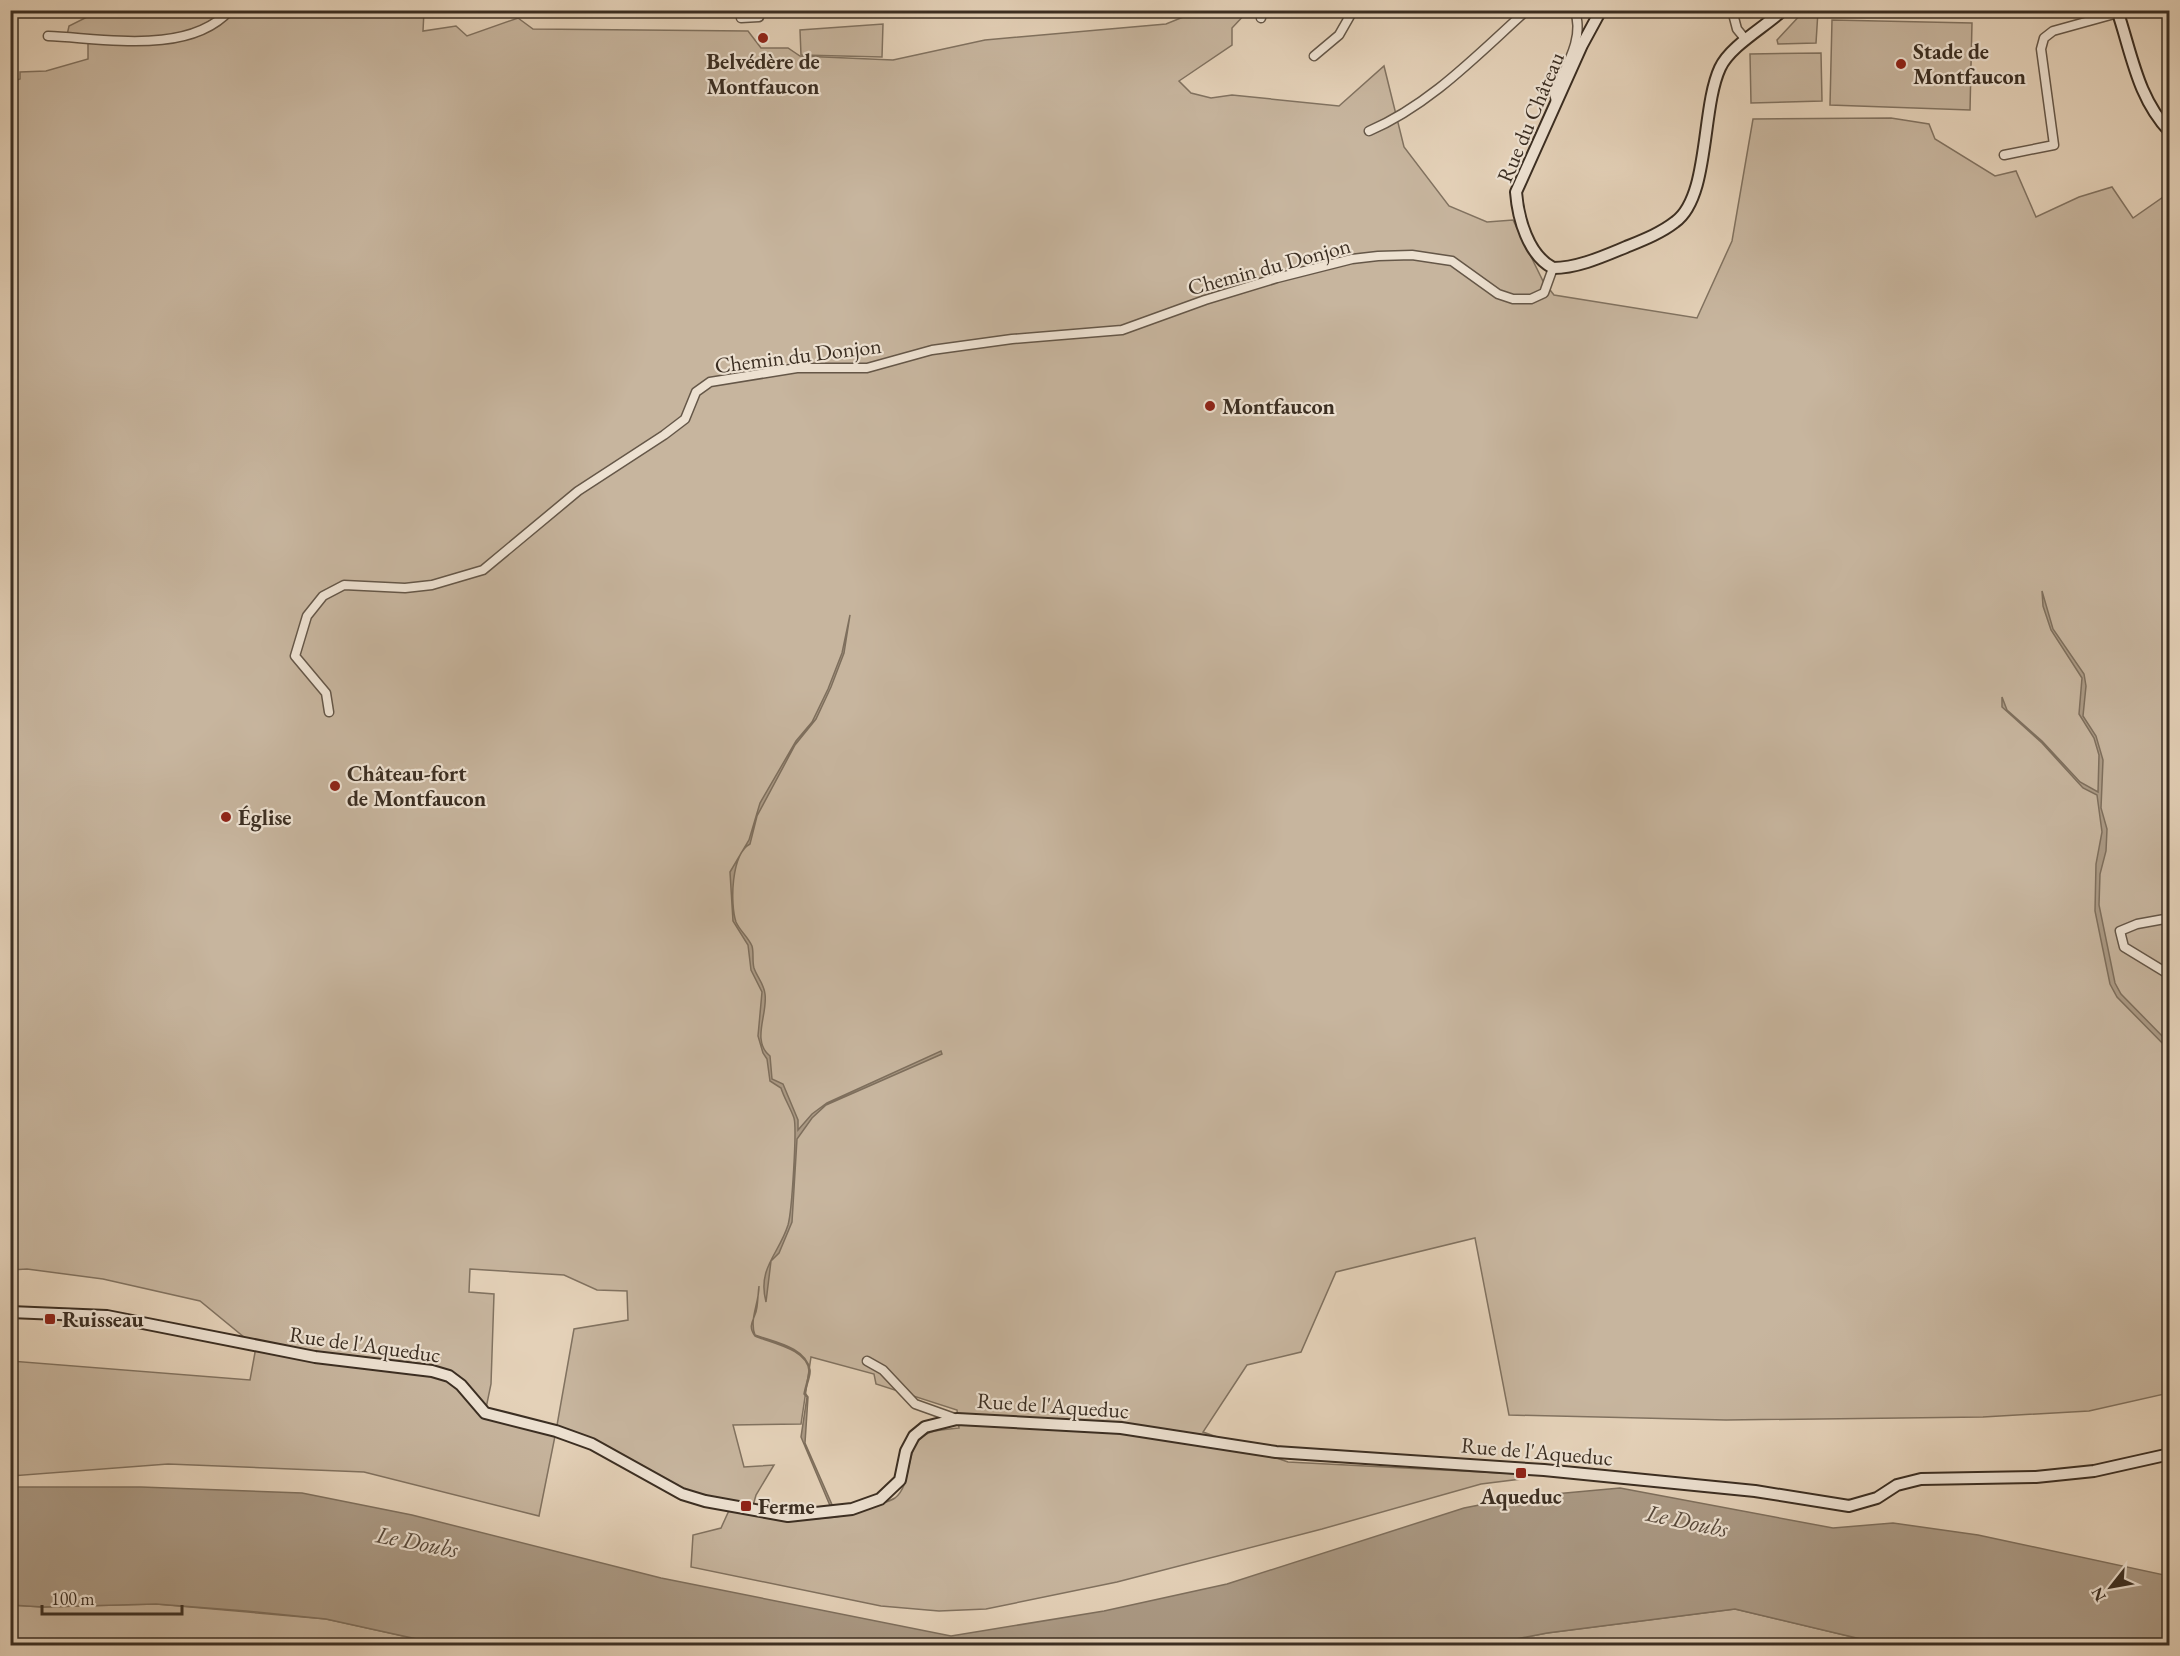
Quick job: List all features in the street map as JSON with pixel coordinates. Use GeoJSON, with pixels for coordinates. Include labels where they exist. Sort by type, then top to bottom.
{"type":"FeatureCollection","features":[{"type":"Feature","properties":{"kind":"street"},"geometry":{"type":"LineString","coordinates":[[48,36],[158,40],[189,34],[208,27],[230,10]]}},
{"type":"Feature","properties":{"kind":"street"},"geometry":{"type":"LineString","coordinates":[[741,18],[759,17],[761,10]]}},
{"type":"Feature","properties":{"kind":"street"},"geometry":{"type":"LineString","coordinates":[[1369,130],[1396,119],[1421,101],[1527,10]]}},
{"type":"Feature","properties":{"kind":"street"},"geometry":{"type":"LineString","coordinates":[[1556,103],[1554,93],[1579,32],[1579,21],[1574,10]]}},
{"type":"Feature","properties":{"kind":"street","name":"Rue du Château"},"geometry":{"type":"LineString","coordinates":[[1553,268],[1534,249],[1518,215],[1516,192],[1601,10]]}},
{"type":"Feature","properties":{"kind":"street"},"geometry":{"type":"LineString","coordinates":[[1732,10],[1737,29],[1746,40]]}},
{"type":"Feature","properties":{"kind":"street"},"geometry":{"type":"LineString","coordinates":[[1553,268],[1598,258],[1648,238],[1683,215],[1692,200],[1699,179],[1705,121],[1720,66],[1729,54],[1783,10]]}},
{"type":"Feature","properties":{"kind":"street"},"geometry":{"type":"LineString","coordinates":[[1314,56],[1339,35],[1350,12]]}},
{"type":"Feature","properties":{"kind":"street"},"geometry":{"type":"LineString","coordinates":[[2004,155],[2054,145],[2041,49],[2044,38],[2053,31],[2117,12],[2139,87],[2149,106],[2169,132]]}},
{"type":"Feature","properties":{"kind":"street","name":"Chemin du Donjon"},"geometry":{"type":"LineString","coordinates":[[329,712],[326,693],[295,656],[307,616],[323,596],[344,585],[405,588],[442,583],[483,570],[578,491],[664,435],[685,418],[696,392],[710,382],[797,368],[867,368],[932,350],[1012,339],[1122,330],[1205,300],[1352,259],[1412,255],[1452,261],[1498,294],[1512,299],[1531,299],[1544,292],[1553,268]]}},
{"type":"Feature","properties":{"kind":"street"},"geometry":{"type":"LineString","coordinates":[[2169,918],[2137,924],[2120,931],[2124,946],[2169,975]]}},
{"type":"Feature","properties":{"kind":"street","name":"Rue de l'Aqueduc"},"geometry":{"type":"LineString","coordinates":[[10,1312],[107,1316],[280,1351],[432,1371],[449,1376],[461,1385],[485,1413],[556,1431],[592,1444],[682,1494],[705,1501],[788,1516],[852,1509],[879,1499],[900,1480],[906,1451],[914,1436],[925,1427],[957,1419],[1121,1428],[1276,1452],[1544,1470],[1755,1491],[1849,1506],[1878,1498],[1897,1485],[1921,1479],[2036,1477],[2094,1471],[2169,1454]]}},
{"type":"Feature","properties":{"kind":"street"},"geometry":{"type":"LineString","coordinates":[[867,1362],[883,1370],[915,1404],[957,1419]]}},
{"type":"Feature","properties":{"kind":"shaded area"},"geometry":{"type":"Polygon","coordinates":[[[99,11],[424,11],[423,31],[456,26],[467,36],[518,18],[533,29],[748,31],[761,48],[788,48],[800,56],[893,60],[985,40],[1166,24],[1198,11],[1248,11],[1232,28],[1232,45],[1179,81],[1191,93],[1211,98],[1232,95],[1339,106],[1384,66],[1404,147],[1449,206],[1487,222],[1513,220],[1543,281],[1554,295],[1697,318],[1732,241],[1753,119],[1891,118],[1929,124],[1935,139],[1995,176],[2016,171],[2036,217],[2079,197],[2112,187],[2133,218],[2169,193],[2169,1393],[2089,1411],[1983,1417],[1726,1420],[1509,1415],[1475,1238],[1336,1272],[1301,1352],[1247,1365],[1203,1432],[1288,1462],[1521,1474],[1521,1479],[1481,1484],[1322,1529],[1117,1582],[986,1609],[939,1611],[881,1606],[691,1567],[693,1535],[721,1528],[731,1506],[705,1501],[556,1431],[539,1516],[364,1472],[168,1464],[11,1476],[11,1361],[250,1380],[256,1347],[200,1301],[103,1279],[27,1269],[11,1270],[11,82],[20,79],[20,72],[46,71],[88,59],[88,35],[67,35],[69,26],[99,11]],[[470,1269],[469,1292],[494,1294],[491,1384],[485,1413],[556,1431],[574,1329],[628,1320],[627,1291],[597,1290],[564,1275],[470,1269]],[[811,1357],[801,1424],[733,1425],[744,1467],[774,1465],[756,1495],[751,1513],[800,1519],[831,1518],[862,1511],[889,1501],[901,1491],[912,1453],[922,1437],[934,1431],[959,1428],[957,1410],[876,1384],[874,1374],[811,1357]]]}},
{"type":"Feature","properties":{"kind":"shaded area"},"geometry":{"type":"Polygon","coordinates":[[[1804,11],[1818,11],[1816,43],[1778,44],[1777,40],[1804,11]]]}},
{"type":"Feature","properties":{"kind":"shaded area","name":"Stade de Montfaucon"},"geometry":{"type":"Polygon","coordinates":[[[1832,20],[1972,23],[1970,110],[1830,105],[1832,20]]]}},
{"type":"Feature","properties":{"kind":"shaded area"},"geometry":{"type":"Polygon","coordinates":[[[883,24],[882,57],[801,55],[800,30],[883,24]]]}},
{"type":"Feature","properties":{"kind":"shaded area"},"geometry":{"type":"Polygon","coordinates":[[[1821,53],[1822,101],[1751,103],[1750,54],[1821,53]]]}},
{"type":"Feature","properties":{"kind":"shaded area"},"geometry":{"type":"Polygon","coordinates":[[[156,1604],[326,1619],[444,1645],[11,1645],[10,1605],[43,1607],[156,1604]]]}},
{"type":"Feature","properties":{"kind":"shaded area"},"geometry":{"type":"Polygon","coordinates":[[[1735,1609],[1886,1645],[1481,1646],[1547,1633],[1735,1609]]]}},
{"type":"Feature","properties":{"kind":"water"},"geometry":{"type":"Polygon","coordinates":[[[2042,591],[2053,629],[2084,674],[2086,686],[2083,716],[2096,736],[2103,760],[2101,808],[2107,829],[2106,851],[2100,874],[2099,905],[2115,983],[2121,994],[2169,1043],[2169,1050],[2117,997],[2110,984],[2095,911],[2096,864],[2102,832],[2097,795],[2083,788],[2042,743],[2002,707],[2002,697],[2007,710],[2042,741],[2080,782],[2098,792],[2099,755],[2094,738],[2079,714],[2082,678],[2051,630],[2043,606],[2042,591]]]}},
{"type":"Feature","properties":{"kind":"water"},"geometry":{"type":"Polygon","coordinates":[[[850,615],[844,653],[831,687],[816,719],[795,745],[757,816],[750,844],[739,858],[734,880],[734,914],[736,922],[752,946],[754,968],[764,990],[761,1035],[764,1050],[770,1056],[772,1079],[783,1084],[798,1120],[798,1130],[812,1114],[827,1103],[941,1051],[942,1054],[826,1105],[812,1118],[797,1139],[792,1222],[779,1253],[771,1261],[766,1302],[764,1280],[770,1262],[784,1235],[790,1217],[795,1125],[781,1088],[770,1081],[767,1059],[758,1036],[762,992],[751,970],[748,945],[733,921],[730,872],[749,840],[760,803],[796,741],[812,722],[828,689],[842,653],[850,615]]]}},
{"type":"Feature","properties":{"kind":"water"},"geometry":{"type":"Polygon","coordinates":[[[754,1318],[755,1335],[788,1346],[802,1356],[807,1362],[810,1372],[805,1393],[808,1397],[805,1443],[833,1507],[831,1508],[801,1437],[807,1397],[804,1394],[809,1373],[807,1363],[796,1352],[755,1336],[751,1328],[754,1318]]]}},
{"type":"Feature","properties":{"kind":"water","name":"Le Doubs"},"geometry":{"type":"Polygon","coordinates":[[[10,1487],[141,1487],[302,1493],[412,1515],[661,1578],[951,1636],[1104,1611],[1227,1584],[1464,1508],[1520,1497],[1620,1488],[1833,1528],[1893,1523],[1978,1535],[2169,1576],[2169,1645],[1886,1645],[1735,1609],[1547,1633],[1481,1646],[444,1645],[326,1619],[246,1611],[156,1604],[43,1607],[11,1605],[10,1487]]]}},
{"type":"Feature","properties":{"kind":"place","name":"Belvédère de Montfaucon"},"geometry":{"type":"Point","coordinates":[763,38]}},
{"type":"Feature","properties":{"kind":"place","name":"Stade de Montfaucon"},"geometry":{"type":"Point","coordinates":[1901,64]}},
{"type":"Feature","properties":{"kind":"place","name":"Montfaucon"},"geometry":{"type":"Point","coordinates":[1210,406]}},
{"type":"Feature","properties":{"kind":"place","name":"Château-fort de Montfaucon"},"geometry":{"type":"Point","coordinates":[335,786]}},
{"type":"Feature","properties":{"kind":"place","name":"Église"},"geometry":{"type":"Point","coordinates":[226,817]}},
{"type":"Feature","properties":{"kind":"place","name":"Ruisseau"},"geometry":{"type":"Point","coordinates":[50,1319]}},
{"type":"Feature","properties":{"kind":"place","name":"Aqueduc"},"geometry":{"type":"Point","coordinates":[1521,1473]}},
{"type":"Feature","properties":{"kind":"place","name":"Ferme"},"geometry":{"type":"Point","coordinates":[746,1506]}}]}
